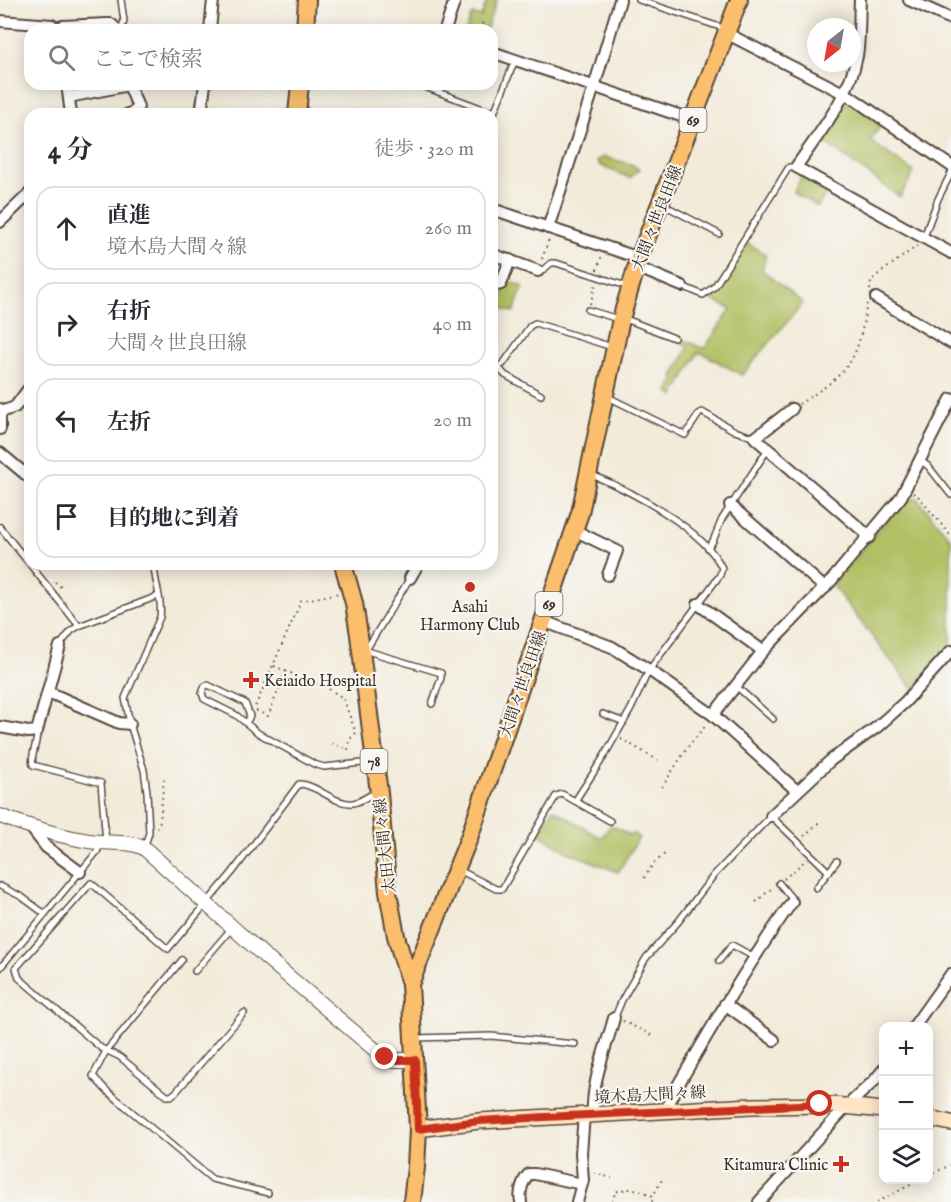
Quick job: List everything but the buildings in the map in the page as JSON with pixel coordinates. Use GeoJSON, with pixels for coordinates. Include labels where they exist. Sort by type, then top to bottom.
{"type":"FeatureCollection","features":[{"type":"Feature","properties":{"kind":"main road"},"geometry":{"type":"LineString","coordinates":[[305,24],[307,0]]}},
{"type":"Feature","properties":{"kind":"main road","name":"大間々世良田線"},"geometry":{"type":"LineString","coordinates":[[412,1202],[418,1129],[410,984],[457,870],[574,530],[590,474],[621,319],[638,263],[739,0]]}},
{"type":"Feature","properties":{"kind":"main road"},"geometry":{"type":"LineString","coordinates":[[298,108],[299,90]]}},
{"type":"Feature","properties":{"kind":"main road","name":"太田大間々線"},"geometry":{"type":"LineString","coordinates":[[345,570],[364,651],[374,762],[393,921],[410,984]]}},
{"type":"Feature","properties":{"kind":"main road","name":"境木島大間々線"},"geometry":{"type":"LineString","coordinates":[[418,1129],[479,1121],[788,1105],[847,1106],[879,1109]]}},
{"type":"Feature","properties":{"kind":"main road"},"geometry":{"type":"LineString","coordinates":[[933,1119],[951,1123]]}},
{"type":"Feature","properties":{"kind":"street"},"geometry":{"type":"LineString","coordinates":[[211,24],[213,0]]}},
{"type":"Feature","properties":{"kind":"street"},"geometry":{"type":"LineString","coordinates":[[447,24],[454,0]]}},
{"type":"Feature","properties":{"kind":"street"},"geometry":{"type":"LineString","coordinates":[[549,231],[620,0]]}},
{"type":"Feature","properties":{"kind":"street"},"geometry":{"type":"LineString","coordinates":[[860,0],[857,55],[844,93],[796,167],[951,253]]}},
{"type":"Feature","properties":{"kind":"street"},"geometry":{"type":"LineString","coordinates":[[909,0],[951,19]]}},
{"type":"Feature","properties":{"kind":"street"},"geometry":{"type":"LineString","coordinates":[[0,21],[48,24]]}},
{"type":"Feature","properties":{"kind":"street"},"geometry":{"type":"LineString","coordinates":[[727,31],[844,93],[951,166]]}},
{"type":"Feature","properties":{"kind":"street"},"geometry":{"type":"LineString","coordinates":[[498,54],[693,120]]}},
{"type":"Feature","properties":{"kind":"street"},"geometry":{"type":"LineString","coordinates":[[68,90],[70,108]]}},
{"type":"Feature","properties":{"kind":"street"},"geometry":{"type":"LineString","coordinates":[[69,97],[100,90]]}},
{"type":"Feature","properties":{"kind":"street"},"geometry":{"type":"LineString","coordinates":[[132,90],[138,108]]}},
{"type":"Feature","properties":{"kind":"street"},"geometry":{"type":"LineString","coordinates":[[202,108],[204,90]]}},
{"type":"Feature","properties":{"kind":"street"},"geometry":{"type":"LineString","coordinates":[[0,222],[24,199]]}},
{"type":"Feature","properties":{"kind":"street"},"geometry":{"type":"LineString","coordinates":[[498,211],[638,263],[682,286]]}},
{"type":"Feature","properties":{"kind":"street"},"geometry":{"type":"LineString","coordinates":[[498,256],[539,268]]}},
{"type":"Feature","properties":{"kind":"street"},"geometry":{"type":"LineString","coordinates":[[498,285],[501,284],[510,260]]}},
{"type":"Feature","properties":{"kind":"street"},"geometry":{"type":"LineString","coordinates":[[871,297],[951,344]]}},
{"type":"Feature","properties":{"kind":"street"},"geometry":{"type":"LineString","coordinates":[[0,429],[0,410],[15,406],[24,395]]}},
{"type":"Feature","properties":{"kind":"street"},"geometry":{"type":"LineString","coordinates":[[713,715],[763,651],[825,588],[870,537],[906,490],[951,399]]}},
{"type":"Feature","properties":{"kind":"street"},"geometry":{"type":"LineString","coordinates":[[792,409],[755,438],[870,537]]}},
{"type":"Feature","properties":{"kind":"street"},"geometry":{"type":"LineString","coordinates":[[0,453],[24,473]]}},
{"type":"Feature","properties":{"kind":"street"},"geometry":{"type":"LineString","coordinates":[[730,505],[825,588]]}},
{"type":"Feature","properties":{"kind":"street"},"geometry":{"type":"LineString","coordinates":[[574,530],[616,551],[608,575]]}},
{"type":"Feature","properties":{"kind":"street"},"geometry":{"type":"LineString","coordinates":[[410,578],[414,570]]}},
{"type":"Feature","properties":{"kind":"street"},"geometry":{"type":"LineString","coordinates":[[698,604],[763,651]]}},
{"type":"Feature","properties":{"kind":"street"},"geometry":{"type":"LineString","coordinates":[[543,621],[612,647],[649,670],[713,715],[797,791]]}},
{"type":"Feature","properties":{"kind":"street"},"geometry":{"type":"LineString","coordinates":[[0,727],[28,732],[37,731],[60,646]]}},
{"type":"Feature","properties":{"kind":"street"},"geometry":{"type":"LineString","coordinates":[[771,816],[831,760],[905,702],[951,651]]}},
{"type":"Feature","properties":{"kind":"street"},"geometry":{"type":"LineString","coordinates":[[48,692],[119,723],[130,724]]}},
{"type":"Feature","properties":{"kind":"street"},"geometry":{"type":"LineString","coordinates":[[0,816],[32,829],[103,842],[146,844],[206,904],[380,1054],[394,1060],[415,1060]]}},
{"type":"Feature","properties":{"kind":"street"},"geometry":{"type":"LineString","coordinates":[[32,829],[46,847],[80,872]]}},
{"type":"Feature","properties":{"kind":"street"},"geometry":{"type":"LineString","coordinates":[[667,1111],[670,1099],[725,1004],[792,902]]}},
{"type":"Feature","properties":{"kind":"street"},"geometry":{"type":"LineString","coordinates":[[917,1022],[951,974]]}},
{"type":"Feature","properties":{"kind":"street"},"geometry":{"type":"LineString","coordinates":[[725,1004],[774,1040]]}},
{"type":"Feature","properties":{"kind":"street"},"geometry":{"type":"LineString","coordinates":[[577,1202],[582,1184],[581,1153],[614,1018]]}},
{"type":"Feature","properties":{"kind":"street"},"geometry":{"type":"LineString","coordinates":[[759,1202],[847,1106],[879,1075]]}},
{"type":"Feature","properties":{"kind":"street"},"geometry":{"type":"LineString","coordinates":[[520,1202],[522,1188],[529,1174],[582,1184]]}},
{"type":"Feature","properties":{"kind":"lane"},"geometry":{"type":"LineString","coordinates":[[121,0],[123,24]]}},
{"type":"Feature","properties":{"kind":"lane"},"geometry":{"type":"LineString","coordinates":[[639,0],[727,31]]}},
{"type":"Feature","properties":{"kind":"lane"},"geometry":{"type":"LineString","coordinates":[[496,108],[515,60]]}},
{"type":"Feature","properties":{"kind":"lane"},"geometry":{"type":"LineString","coordinates":[[433,90],[481,108]]}},
{"type":"Feature","properties":{"kind":"lane"},"geometry":{"type":"LineString","coordinates":[[682,286],[703,295],[716,286],[789,167],[796,167]]}},
{"type":"Feature","properties":{"kind":"lane"},"geometry":{"type":"LineString","coordinates":[[924,237],[938,199],[951,173]]}},
{"type":"Feature","properties":{"kind":"lane"},"geometry":{"type":"LineString","coordinates":[[660,204],[719,234]]}},
{"type":"Feature","properties":{"kind":"lane"},"geometry":{"type":"LineString","coordinates":[[539,268],[543,270],[551,263],[556,263],[630,288]]}},
{"type":"Feature","properties":{"kind":"lane"},"geometry":{"type":"LineString","coordinates":[[588,310],[631,321],[674,338]]}},
{"type":"Feature","properties":{"kind":"lane"},"geometry":{"type":"LineString","coordinates":[[498,367],[503,364],[530,326],[535,323],[616,348]]}},
{"type":"Feature","properties":{"kind":"lane"},"geometry":{"type":"LineString","coordinates":[[498,371],[542,395]]}},
{"type":"Feature","properties":{"kind":"lane"},"geometry":{"type":"LineString","coordinates":[[605,395],[683,435],[702,412],[735,431],[755,438]]}},
{"type":"Feature","properties":{"kind":"lane"},"geometry":{"type":"LineString","coordinates":[[708,548],[730,505],[768,449]]}},
{"type":"Feature","properties":{"kind":"lane"},"geometry":{"type":"LineString","coordinates":[[921,461],[928,466],[951,495]]}},
{"type":"Feature","properties":{"kind":"lane"},"geometry":{"type":"LineString","coordinates":[[576,801],[624,722],[649,670],[722,572],[720,564],[708,548],[674,519],[590,474]]}},
{"type":"Feature","properties":{"kind":"lane"},"geometry":{"type":"LineString","coordinates":[[0,526],[24,556]]}},
{"type":"Feature","properties":{"kind":"lane"},"geometry":{"type":"LineString","coordinates":[[35,570],[79,626]]}},
{"type":"Feature","properties":{"kind":"lane"},"geometry":{"type":"LineString","coordinates":[[146,844],[147,792],[144,771],[130,724],[126,696],[160,617],[161,609],[155,570]]}},
{"type":"Feature","properties":{"kind":"lane"},"geometry":{"type":"LineString","coordinates":[[410,578],[364,651],[441,673],[432,704]]}},
{"type":"Feature","properties":{"kind":"lane"},"geometry":{"type":"LineString","coordinates":[[60,646],[65,638],[79,626],[158,596]]}},
{"type":"Feature","properties":{"kind":"lane"},"geometry":{"type":"LineString","coordinates":[[246,723],[250,716],[245,703],[208,685],[205,686],[202,693],[204,699],[236,715],[246,723],[273,742],[319,766],[334,767],[374,762]]}},
{"type":"Feature","properties":{"kind":"lane"},"geometry":{"type":"LineString","coordinates":[[737,687],[773,718]]}},
{"type":"Feature","properties":{"kind":"lane"},"geometry":{"type":"LineString","coordinates":[[603,714],[624,722]]}},
{"type":"Feature","properties":{"kind":"lane"},"geometry":{"type":"LineString","coordinates":[[0,968],[103,842],[101,783],[33,765],[37,731]]}},
{"type":"Feature","properties":{"kind":"lane"},"geometry":{"type":"LineString","coordinates":[[244,1013],[171,1096],[163,1093],[120,1057],[106,1051],[19,978],[16,968],[91,883],[168,948],[232,873],[298,784],[304,784],[350,803],[379,793]]}},
{"type":"Feature","properties":{"kind":"lane"},"geometry":{"type":"LineString","coordinates":[[457,870],[496,890],[502,889],[556,796],[562,794],[610,821]]}},
{"type":"Feature","properties":{"kind":"lane"},"geometry":{"type":"LineString","coordinates":[[614,1018],[630,984],[646,958],[714,874],[771,816],[829,872]]}},
{"type":"Feature","properties":{"kind":"lane"},"geometry":{"type":"LineString","coordinates":[[816,888],[837,861]]}},
{"type":"Feature","properties":{"kind":"lane"},"geometry":{"type":"LineString","coordinates":[[779,883],[793,900],[792,902]]}},
{"type":"Feature","properties":{"kind":"lane"},"geometry":{"type":"LineString","coordinates":[[0,886],[22,897],[45,914]]}},
{"type":"Feature","properties":{"kind":"lane"},"geometry":{"type":"LineString","coordinates":[[195,971],[232,927]]}},
{"type":"Feature","properties":{"kind":"lane"},"geometry":{"type":"LineString","coordinates":[[719,961],[732,945],[754,957]]}},
{"type":"Feature","properties":{"kind":"lane"},"geometry":{"type":"LineString","coordinates":[[182,960],[106,1051],[93,1076],[106,1090],[212,1179],[268,1193]]}},
{"type":"Feature","properties":{"kind":"lane"},"geometry":{"type":"LineString","coordinates":[[413,1038],[491,1036],[574,1044]]}},
{"type":"Feature","properties":{"kind":"path"},"geometry":{"type":"LineString","coordinates":[[482,24],[484,19]]}},
{"type":"Feature","properties":{"kind":"path"},"geometry":{"type":"LineString","coordinates":[[539,268],[549,231]]}},
{"type":"Feature","properties":{"kind":"path"},"geometry":{"type":"LineString","coordinates":[[792,409],[812,396],[848,366],[854,355],[871,297],[871,281],[921,242],[924,237]]}},
{"type":"Feature","properties":{"kind":"path"},"geometry":{"type":"LineString","coordinates":[[597,273],[603,251]]}},
{"type":"Feature","properties":{"kind":"path"},"geometry":{"type":"LineString","coordinates":[[588,310],[597,281]]}},
{"type":"Feature","properties":{"kind":"path"},"geometry":{"type":"LineString","coordinates":[[906,490],[918,496],[951,536]]}},
{"type":"Feature","properties":{"kind":"path"},"geometry":{"type":"LineString","coordinates":[[286,671],[268,716],[256,711],[255,708],[301,601],[345,592]]}},
{"type":"Feature","properties":{"kind":"path"},"geometry":{"type":"LineString","coordinates":[[273,665],[293,674]]}},
{"type":"Feature","properties":{"kind":"path"},"geometry":{"type":"LineString","coordinates":[[260,679],[266,682]]}},
{"type":"Feature","properties":{"kind":"path"},"geometry":{"type":"LineString","coordinates":[[305,679],[318,684]]}},
{"type":"Feature","properties":{"kind":"path"},"geometry":{"type":"LineString","coordinates":[[329,689],[343,698],[356,734],[348,740],[348,750],[332,743]]}},
{"type":"Feature","properties":{"kind":"path"},"geometry":{"type":"LineString","coordinates":[[662,787],[687,748],[713,715]]}},
{"type":"Feature","properties":{"kind":"path"},"geometry":{"type":"LineString","coordinates":[[616,736],[658,760]]}},
{"type":"Feature","properties":{"kind":"path"},"geometry":{"type":"LineString","coordinates":[[146,844],[160,821],[164,778]]}},
{"type":"Feature","properties":{"kind":"path"},"geometry":{"type":"LineString","coordinates":[[798,842],[820,821]]}},
{"type":"Feature","properties":{"kind":"path"},"geometry":{"type":"LineString","coordinates":[[644,878],[654,863],[666,852]]}},
{"type":"Feature","properties":{"kind":"path"},"geometry":{"type":"LineString","coordinates":[[756,902],[811,855]]}},
{"type":"Feature","properties":{"kind":"path"},"geometry":{"type":"LineString","coordinates":[[614,1018],[653,1036]]}},
{"type":"Feature","properties":{"kind":"path"},"geometry":{"type":"LineString","coordinates":[[933,1173],[951,1165]]}},
{"type":"Feature","properties":{"kind":"path"},"geometry":{"type":"LineString","coordinates":[[588,1172],[612,1178]]}},
{"type":"Feature","properties":{"kind":"path"},"geometry":{"type":"LineString","coordinates":[[652,1202],[663,1178]]}},
{"type":"Feature","properties":{"kind":"path"},"geometry":{"type":"LineString","coordinates":[[877,1202],[911,1184]]}},
{"type":"Feature","properties":{"kind":"path"},"geometry":{"type":"LineString","coordinates":[[613,1202],[615,1192],[631,1188],[638,1188],[653,1196]]}},
{"type":"Feature","properties":{"kind":"path"},"geometry":{"type":"LineString","coordinates":[[622,1202],[628,1202]]}},
{"type":"Feature","properties":{"kind":"green space"},"geometry":{"type":"Polygon","coordinates":[[[487,0],[497,0],[488,24],[468,24],[472,14],[481,17],[487,0]]]}},
{"type":"Feature","properties":{"kind":"green space"},"geometry":{"type":"Polygon","coordinates":[[[845,103],[851,103],[881,125],[870,141],[914,172],[900,197],[820,139],[845,103]]]}},
{"type":"Feature","properties":{"kind":"green space"},"geometry":{"type":"Polygon","coordinates":[[[604,157],[631,164],[639,169],[630,178],[599,165],[597,160],[604,157]]]}},
{"type":"Feature","properties":{"kind":"green space"},"geometry":{"type":"Polygon","coordinates":[[[803,174],[829,188],[818,207],[793,192],[803,174]]]}},
{"type":"Feature","properties":{"kind":"green space"},"geometry":{"type":"Polygon","coordinates":[[[745,242],[766,254],[762,270],[803,303],[742,375],[698,353],[674,396],[668,391],[688,348],[678,337],[704,349],[731,309],[707,297],[721,284],[745,242]]]}},
{"type":"Feature","properties":{"kind":"green space"},"geometry":{"type":"Polygon","coordinates":[[[508,281],[523,286],[514,312],[498,307],[508,281]]]}},
{"type":"Feature","properties":{"kind":"green space"},"geometry":{"type":"Polygon","coordinates":[[[917,498],[951,539],[951,647],[913,689],[832,585],[905,499],[917,498]]]}},
{"type":"Feature","properties":{"kind":"green space"},"geometry":{"type":"Polygon","coordinates":[[[553,809],[601,838],[611,825],[639,838],[618,872],[568,852],[538,834],[553,809]]]}},
{"type":"Feature","properties":{"kind":"place","name":"Asahi Harmony Club"},"geometry":{"type":"Point","coordinates":[470,587]}},
{"type":"Feature","properties":{"kind":"place","name":"Keiaido Hospital"},"geometry":{"type":"Point","coordinates":[251,680]}},
{"type":"Feature","properties":{"kind":"place","name":"Kitamura Clinic"},"geometry":{"type":"Point","coordinates":[841,1164]}},
{"type":"Feature","properties":{"kind":"route"},"geometry":{"type":"LineString","coordinates":[[385,1057],[401,1061],[415,1060],[418,1129],[479,1121],[820,1104]]}}]}
